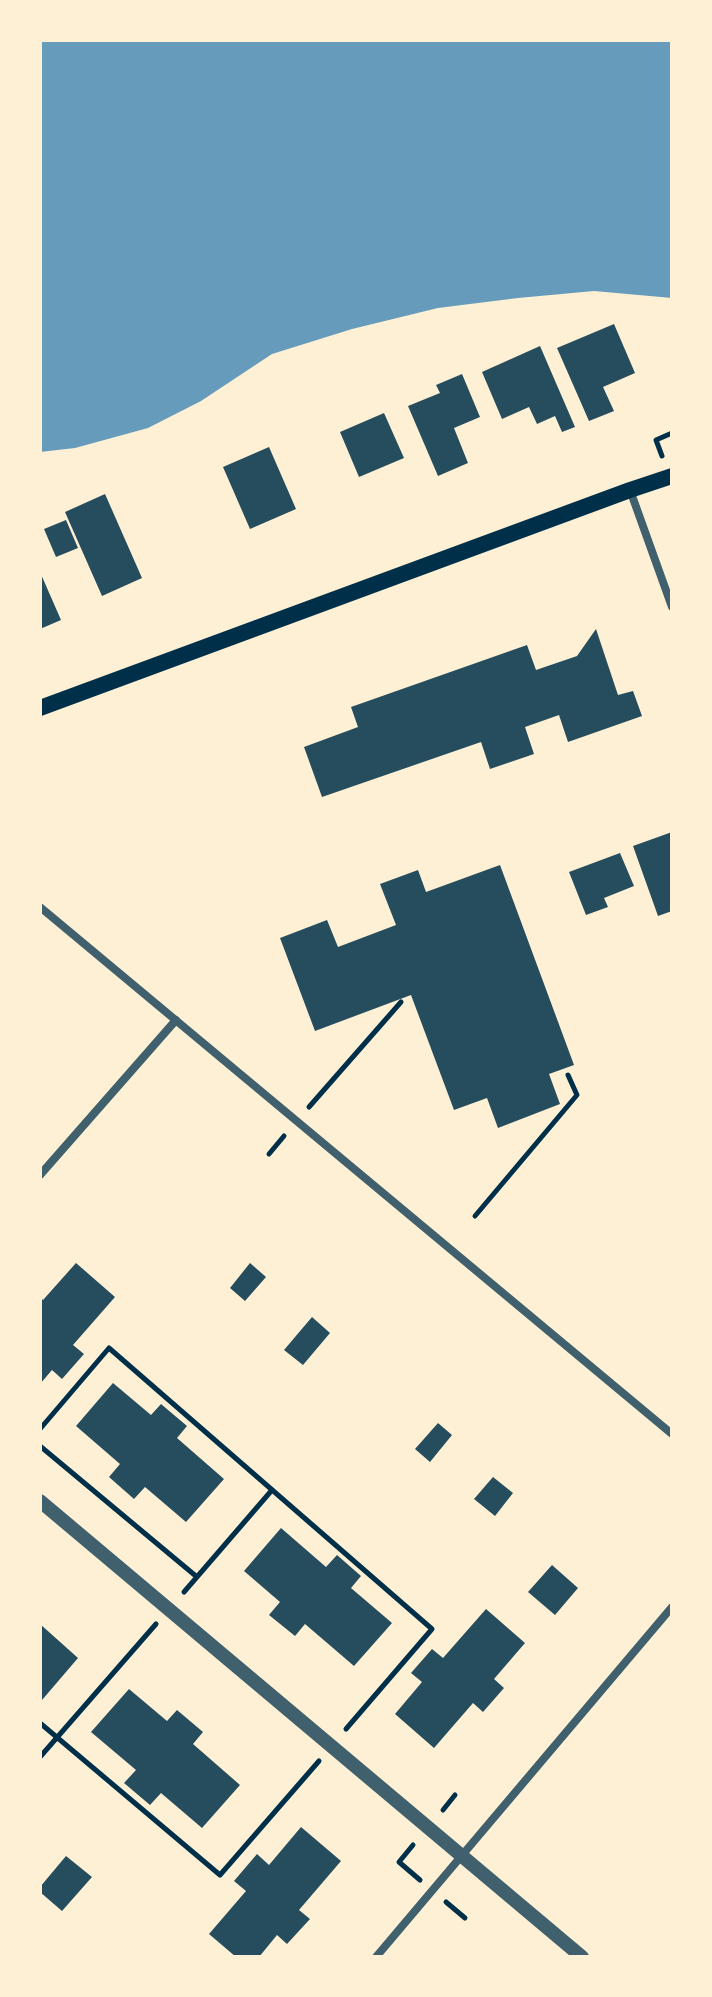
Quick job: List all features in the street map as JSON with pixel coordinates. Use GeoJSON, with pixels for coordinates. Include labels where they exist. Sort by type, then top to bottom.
{"type":"FeatureCollection","features":[{"type":"Feature","properties":{"kind":"main road"},"geometry":{"type":"LineString","coordinates":[[40,708],[672,476]]}},
{"type":"Feature","properties":{"kind":"street"},"geometry":{"type":"LineString","coordinates":[[630,490],[672,607]]}},
{"type":"Feature","properties":{"kind":"street"},"geometry":{"type":"LineString","coordinates":[[40,907],[672,1434]]}},
{"type":"Feature","properties":{"kind":"street"},"geometry":{"type":"LineString","coordinates":[[40,1175],[176,1020]]}},
{"type":"Feature","properties":{"kind":"street"},"geometry":{"type":"LineString","coordinates":[[40,1501],[582,1957]]}},
{"type":"Feature","properties":{"kind":"street"},"geometry":{"type":"LineString","coordinates":[[376,1957],[672,1607]]}},
{"type":"Feature","properties":{"kind":"path"},"geometry":{"type":"LineString","coordinates":[[656,440],[672,433]]}},
{"type":"Feature","properties":{"kind":"path"},"geometry":{"type":"LineString","coordinates":[[324,1089],[401,1002]]}},
{"type":"Feature","properties":{"kind":"path"},"geometry":{"type":"LineString","coordinates":[[475,1216],[577,1095],[568,1075]]}},
{"type":"Feature","properties":{"kind":"path"},"geometry":{"type":"LineString","coordinates":[[40,1429],[109,1348],[432,1629],[358,1714]]}},
{"type":"Feature","properties":{"kind":"path"},"geometry":{"type":"LineString","coordinates":[[40,1446],[197,1577],[272,1490]]}},
{"type":"Feature","properties":{"kind":"path"},"geometry":{"type":"LineString","coordinates":[[40,1757],[139,1643]]}},
{"type":"Feature","properties":{"kind":"path"},"geometry":{"type":"LineString","coordinates":[[40,1723],[220,1875],[302,1780]]}},
{"type":"Feature","properties":{"kind":"water"},"geometry":{"type":"Polygon","coordinates":[[[40,40],[672,40],[672,298],[594,291],[438,308],[352,329],[272,354],[201,401],[148,428],[75,448],[40,452],[40,40]]]}},
{"type":"Feature","properties":{"kind":"building"},"geometry":{"type":"Polygon","coordinates":[[[614,324],[635,373],[603,387],[614,411],[589,421],[557,348],[614,324]]]}},
{"type":"Feature","properties":{"kind":"building"},"geometry":{"type":"Polygon","coordinates":[[[540,346],[575,427],[562,432],[555,416],[537,424],[529,407],[502,419],[482,372],[540,346]]]}},
{"type":"Feature","properties":{"kind":"building"},"geometry":{"type":"Polygon","coordinates":[[[462,374],[480,417],[454,428],[468,463],[438,476],[408,406],[440,393],[436,385],[462,374]]]}},
{"type":"Feature","properties":{"kind":"building"},"geometry":{"type":"Polygon","coordinates":[[[384,413],[404,458],[359,477],[340,432],[384,413]]]}},
{"type":"Feature","properties":{"kind":"building"},"geometry":{"type":"Polygon","coordinates":[[[269,447],[296,509],[250,529],[223,467],[269,447]]]}},
{"type":"Feature","properties":{"kind":"building"},"geometry":{"type":"Polygon","coordinates":[[[105,494],[142,578],[102,596],[65,512],[105,494]]]}},
{"type":"Feature","properties":{"kind":"building"},"geometry":{"type":"Polygon","coordinates":[[[66,520],[78,548],[56,557],[44,529],[66,520]]]}},
{"type":"Feature","properties":{"kind":"building"},"geometry":{"type":"Polygon","coordinates":[[[40,572],[61,620],[40,629],[40,572]]]}},
{"type":"Feature","properties":{"kind":"building"},"geometry":{"type":"Polygon","coordinates":[[[596,629],[618,695],[633,691],[642,716],[568,742],[559,715],[525,727],[534,754],[490,769],[481,742],[322,797],[304,747],[358,727],[351,707],[527,645],[536,670],[577,656],[596,629]]]}},
{"type":"Feature","properties":{"kind":"building"},"geometry":{"type":"Polygon","coordinates":[[[672,832],[672,911],[658,916],[633,846],[672,832]]]}},
{"type":"Feature","properties":{"kind":"building"},"geometry":{"type":"Polygon","coordinates":[[[620,853],[634,886],[604,898],[608,907],[586,915],[569,872],[620,853]]]}},
{"type":"Feature","properties":{"kind":"building"},"geometry":{"type":"Polygon","coordinates":[[[500,865],[574,1065],[549,1074],[560,1104],[498,1128],[487,1098],[454,1110],[411,995],[315,1031],[280,938],[327,920],[338,947],[396,925],[380,884],[418,870],[426,892],[500,865]]]}},
{"type":"Feature","properties":{"kind":"building"},"geometry":{"type":"Polygon","coordinates":[[[76,1263],[115,1297],[73,1345],[84,1354],[62,1379],[52,1370],[40,1384],[40,1297],[43,1300],[76,1263]]]}},
{"type":"Feature","properties":{"kind":"building"},"geometry":{"type":"Polygon","coordinates":[[[250,1263],[266,1277],[245,1301],[230,1288],[250,1263]]]}},
{"type":"Feature","properties":{"kind":"building"},"geometry":{"type":"Polygon","coordinates":[[[312,1317],[330,1333],[303,1365],[284,1350],[312,1317]]]}},
{"type":"Feature","properties":{"kind":"building"},"geometry":{"type":"Polygon","coordinates":[[[113,1383],[151,1415],[161,1404],[187,1426],[177,1438],[224,1479],[186,1522],[145,1487],[134,1499],[109,1477],[120,1464],[76,1426],[113,1383]]]}},
{"type":"Feature","properties":{"kind":"building"},"geometry":{"type":"Polygon","coordinates":[[[438,1423],[452,1435],[430,1462],[415,1449],[438,1423]]]}},
{"type":"Feature","properties":{"kind":"building"},"geometry":{"type":"Polygon","coordinates":[[[493,1477],[513,1493],[495,1516],[474,1499],[493,1477]]]}},
{"type":"Feature","properties":{"kind":"building"},"geometry":{"type":"Polygon","coordinates":[[[281,1528],[326,1567],[337,1555],[361,1576],[351,1588],[392,1623],[354,1666],[305,1624],[295,1636],[269,1615],[280,1602],[244,1571],[281,1528]]]}},
{"type":"Feature","properties":{"kind":"building"},"geometry":{"type":"Polygon","coordinates":[[[552,1565],[578,1588],[555,1615],[528,1592],[552,1565]]]}},
{"type":"Feature","properties":{"kind":"building"},"geometry":{"type":"Polygon","coordinates":[[[486,1609],[525,1643],[494,1679],[504,1688],[483,1712],[473,1703],[434,1748],[395,1714],[422,1682],[411,1673],[432,1649],[443,1658],[486,1609]]]}},
{"type":"Feature","properties":{"kind":"building"},"geometry":{"type":"Polygon","coordinates":[[[40,1624],[78,1658],[42,1700],[40,1699],[40,1624]]]}},
{"type":"Feature","properties":{"kind":"building"},"geometry":{"type":"Polygon","coordinates":[[[129,1689],[167,1721],[177,1710],[203,1732],[193,1744],[240,1785],[202,1828],[161,1793],[150,1805],[124,1783],[136,1770],[91,1732],[129,1689]]]}},
{"type":"Feature","properties":{"kind":"building"},"geometry":{"type":"Polygon","coordinates":[[[301,1827],[341,1861],[299,1910],[310,1919],[287,1944],[277,1935],[259,1957],[236,1957],[209,1934],[246,1891],[234,1881],[257,1854],[269,1865],[301,1827]]]}},
{"type":"Feature","properties":{"kind":"building"},"geometry":{"type":"Polygon","coordinates":[[[66,1856],[92,1877],[62,1911],[40,1892],[40,1887],[66,1856]]]}}]}
